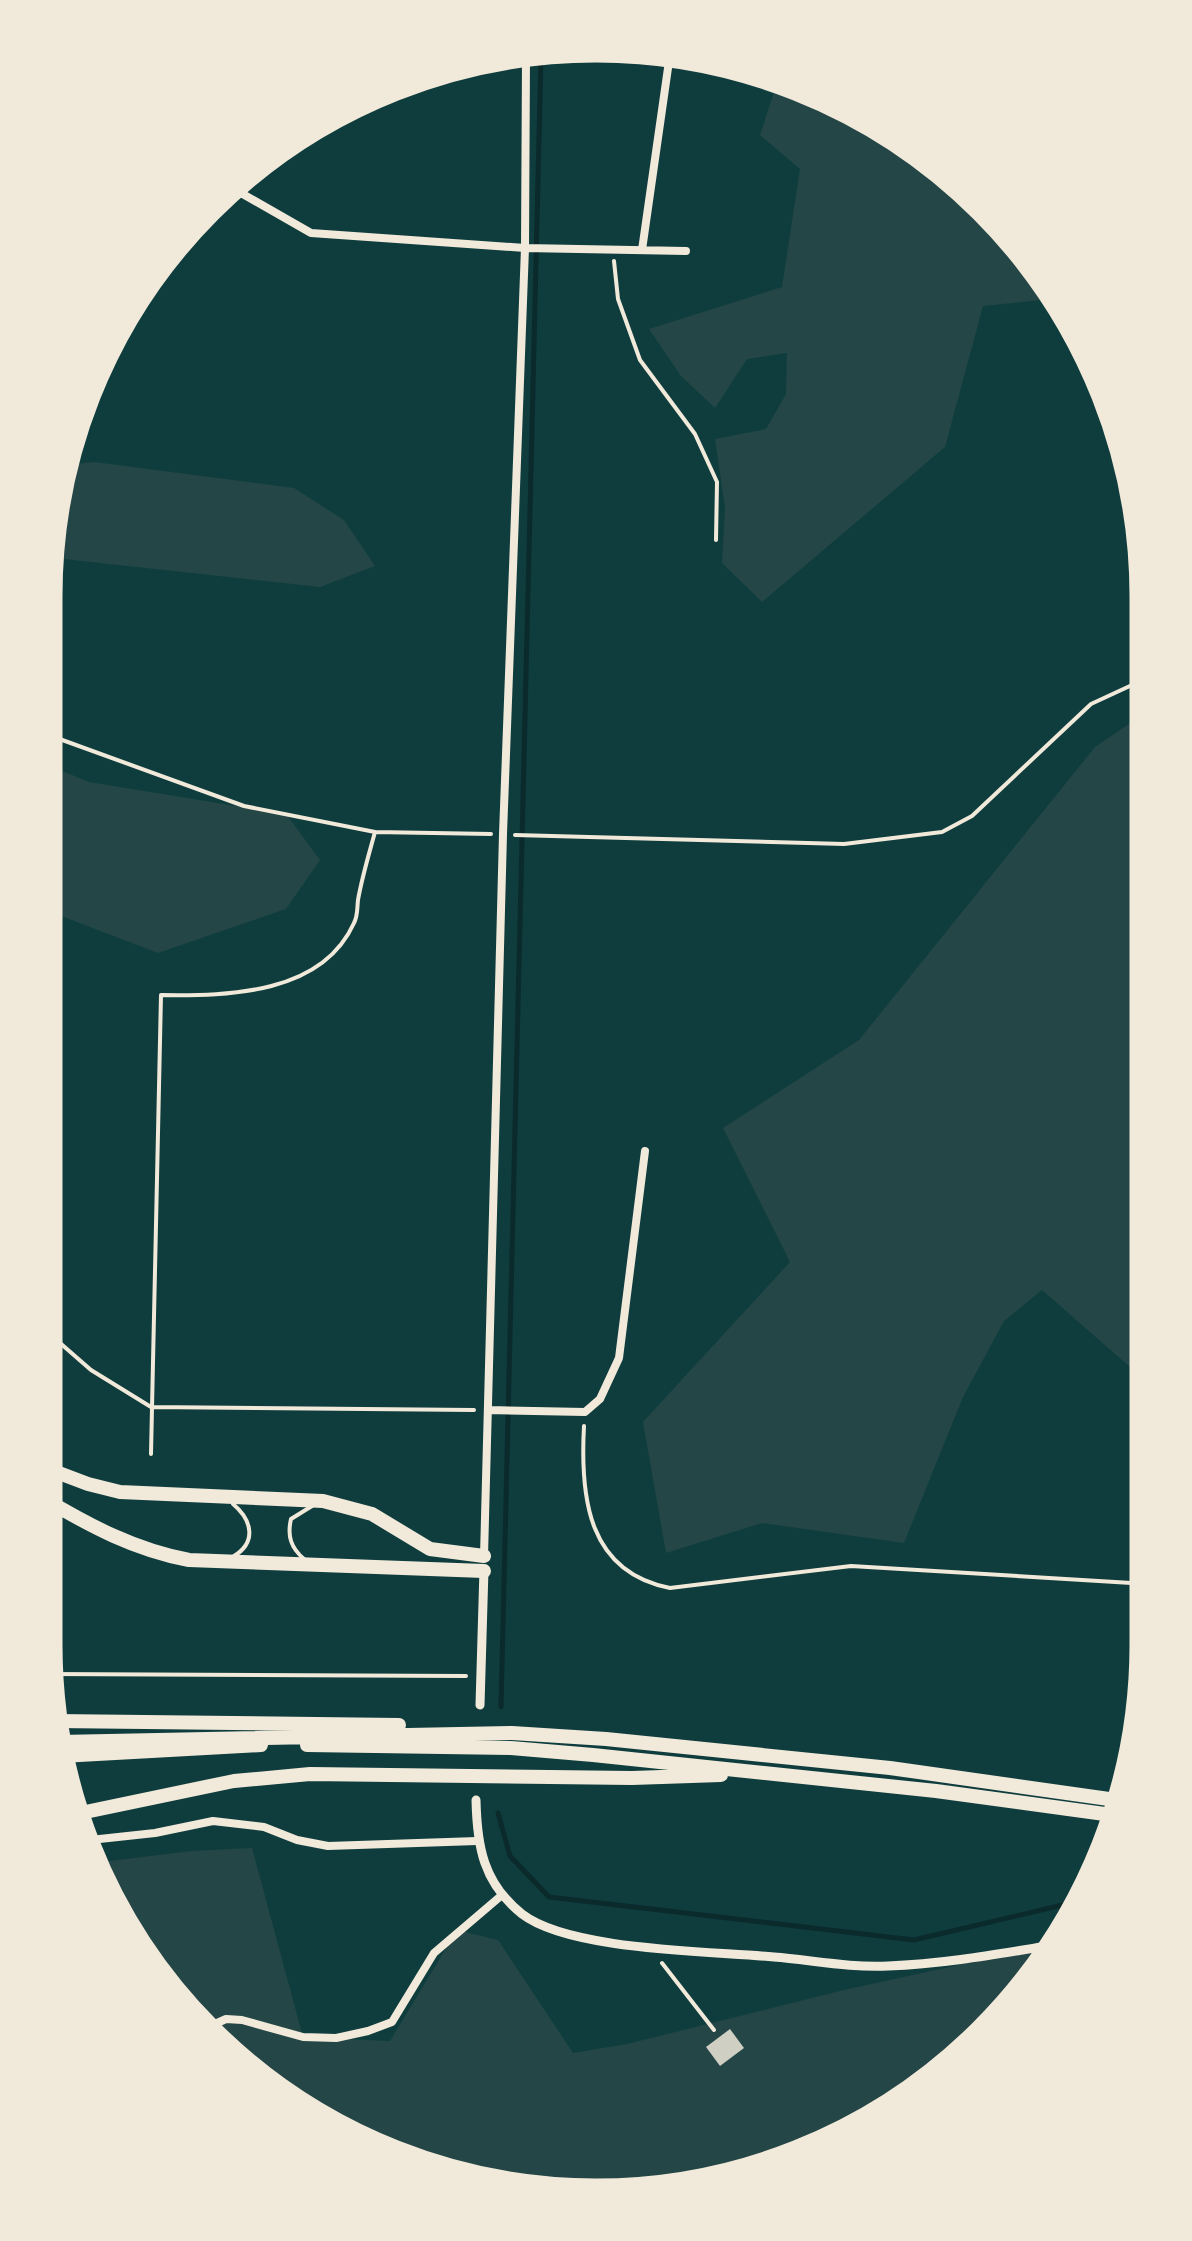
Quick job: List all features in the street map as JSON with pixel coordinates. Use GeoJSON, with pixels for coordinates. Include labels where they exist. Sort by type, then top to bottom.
{"type":"FeatureCollection","features":[{"type":"Feature","properties":{"kind":"highway"},"geometry":{"type":"LineString","coordinates":[[60,1473],[120,1492],[323,1501],[372,1514],[430,1550],[484,1564]]}},
{"type":"Feature","properties":{"kind":"highway"},"geometry":{"type":"LineString","coordinates":[[60,1508],[140,1548],[189,1560],[317,1566],[484,1564]]}},
{"type":"Feature","properties":{"kind":"highway"},"geometry":{"type":"LineString","coordinates":[[66,1721],[399,1726],[606,1739],[890,1768],[1109,1799]]}},
{"type":"Feature","properties":{"kind":"highway"},"geometry":{"type":"LineString","coordinates":[[69,1742],[512,1733]]}},
{"type":"Feature","properties":{"kind":"highway"},"geometry":{"type":"LineString","coordinates":[[71,1755],[280,1744],[511,1748],[936,1790],[1105,1814]]}},
{"type":"Feature","properties":{"kind":"highway"},"geometry":{"type":"LineString","coordinates":[[86,1812],[234,1781],[310,1774],[777,1774]]}},
{"type":"Feature","properties":{"kind":"street"},"geometry":{"type":"LineString","coordinates":[[480,1705],[493,1410],[503,834],[525,248],[526,65]]}},
{"type":"Feature","properties":{"kind":"street"},"geometry":{"type":"LineString","coordinates":[[642,250],[668,65]]}},
{"type":"Feature","properties":{"kind":"street"},"geometry":{"type":"LineString","coordinates":[[242,194],[311,233],[525,248],[686,251]]}},
{"type":"Feature","properties":{"kind":"street"},"geometry":{"type":"LineString","coordinates":[[493,1410],[585,1412],[600,1400],[619,1358],[645,1150]]}},
{"type":"Feature","properties":{"kind":"street"},"geometry":{"type":"LineString","coordinates":[[476,1800],[477,1842],[491,1880],[502,1895],[525,1916],[555,1930],[589,1939],[882,1966],[950,1962],[1039,1947]]}},
{"type":"Feature","properties":{"kind":"street"},"geometry":{"type":"LineString","coordinates":[[97,1839],[214,1821],[264,1827],[297,1840],[328,1846],[477,1842]]}},
{"type":"Feature","properties":{"kind":"street"},"geometry":{"type":"LineString","coordinates":[[216,2023],[226,2019],[242,2020],[302,2036],[336,2038],[392,2022],[434,1953],[502,1895]]}},
{"type":"Feature","properties":{"kind":"lane"},"geometry":{"type":"LineString","coordinates":[[220,1498],[244,1512],[250,1533],[241,1553],[222,1563]]}},
{"type":"Feature","properties":{"kind":"lane"},"geometry":{"type":"LineString","coordinates":[[317,1566],[295,1551],[289,1529],[291,1519],[300,1511],[323,1501]]}},
{"type":"Feature","properties":{"kind":"path"},"geometry":{"type":"LineString","coordinates":[[613,250],[618,299],[640,360],[695,434],[716,482],[716,540]]}},
{"type":"Feature","properties":{"kind":"path"},"geometry":{"type":"LineString","coordinates":[[60,739],[244,806],[375,832],[844,844],[942,832],[972,816],[1091,704],[1132,685]]}},
{"type":"Feature","properties":{"kind":"path"},"geometry":{"type":"LineString","coordinates":[[151,1454],[162,994],[192,995],[278,986],[312,972],[332,957],[357,918],[375,832]]}},
{"type":"Feature","properties":{"kind":"path"},"geometry":{"type":"LineString","coordinates":[[60,1343],[91,1370],[151,1407],[493,1410]]}},
{"type":"Feature","properties":{"kind":"path"},"geometry":{"type":"LineString","coordinates":[[585,1412],[583,1491],[592,1524],[627,1573],[644,1583],[670,1588],[851,1566],[1132,1583]]}},
{"type":"Feature","properties":{"kind":"path"},"geometry":{"type":"LineString","coordinates":[[61,1674],[480,1676]]}},
{"type":"Feature","properties":{"kind":"path"},"geometry":{"type":"LineString","coordinates":[[652,1946],[657,1958],[714,2030]]}},
{"type":"Feature","properties":{"kind":"shaded area"},"geometry":{"type":"Polygon","coordinates":[[[775,91],[864,132],[922,171],[975,217],[1043,300],[983,306],[945,447],[762,602],[722,563],[725,508],[715,439],[766,429],[786,394],[787,353],[747,359],[715,408],[681,376],[649,329],[782,287],[800,169],[760,135],[775,91]]]}},
{"type":"Feature","properties":{"kind":"shaded area"},"geometry":{"type":"Polygon","coordinates":[[[94,462],[294,488],[344,520],[375,566],[320,587],[61,559],[76,464],[94,462]]]}},
{"type":"Feature","properties":{"kind":"shaded area"},"geometry":{"type":"Polygon","coordinates":[[[1132,722],[1132,1369],[1042,1290],[1004,1321],[963,1397],[904,1543],[762,1523],[666,1553],[643,1422],[790,1262],[723,1128],[859,1040],[1095,747],[1132,722]]]}},
{"type":"Feature","properties":{"kind":"shaded area"},"geometry":{"type":"Polygon","coordinates":[[[60,770],[89,782],[286,814],[320,860],[286,909],[158,953],[60,916],[60,770]]]}},
{"type":"Feature","properties":{"kind":"shaded area"},"geometry":{"type":"Polygon","coordinates":[[[252,1848],[303,2037],[390,2041],[457,1930],[498,1940],[573,2053],[1037,1949],[999,1998],[949,2048],[894,2091],[833,2126],[768,2153],[701,2171],[596,2181],[526,2176],[457,2163],[359,2126],[298,2091],[217,2024],[150,1943],[106,1861],[252,1848]]]}},
{"type":"Feature","properties":{"kind":"building"},"geometry":{"type":"Polygon","coordinates":[[[730,2029],[744,2048],[720,2066],[706,2047],[730,2029]]]}},
{"type":"Feature","properties":{"kind":"waterway"},"geometry":{"type":"LineString","coordinates":[[501,1707],[541,63]]}},
{"type":"Feature","properties":{"kind":"waterway"},"geometry":{"type":"LineString","coordinates":[[498,1813],[510,1856],[549,1897],[914,1940],[1065,1904]]}}]}
